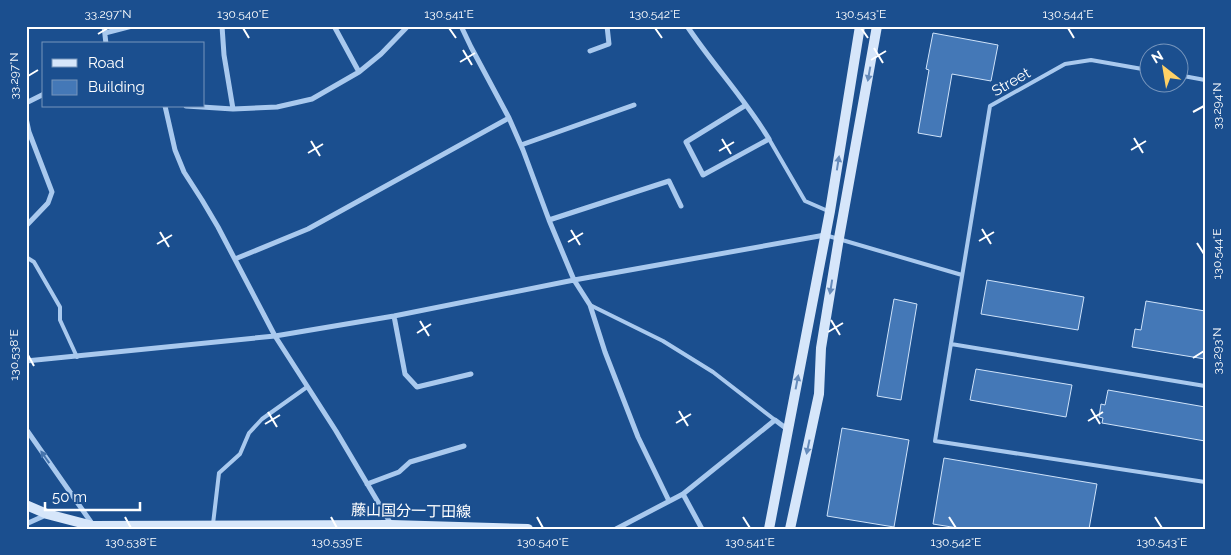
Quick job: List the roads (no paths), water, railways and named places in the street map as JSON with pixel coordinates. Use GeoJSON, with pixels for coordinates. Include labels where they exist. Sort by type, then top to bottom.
{"type":"FeatureCollection","features":[{"type":"Feature","properties":{"kind":"street"},"geometry":{"type":"LineString","coordinates":[[104,26],[106,42]]}},
{"type":"Feature","properties":{"kind":"street"},"geometry":{"type":"LineString","coordinates":[[105,33],[132,26]]}},
{"type":"Feature","properties":{"kind":"street"},"geometry":{"type":"LineString","coordinates":[[222,26],[224,55],[233,109]]}},
{"type":"Feature","properties":{"kind":"street"},"geometry":{"type":"LineString","coordinates":[[334,26],[359,72]]}},
{"type":"Feature","properties":{"kind":"street"},"geometry":{"type":"LineString","coordinates":[[205,107],[233,109],[277,107],[312,99],[359,72],[381,54],[408,26]]}},
{"type":"Feature","properties":{"kind":"street"},"geometry":{"type":"LineString","coordinates":[[461,26],[521,145],[574,280],[590,306],[605,352],[638,437],[669,501]]}},
{"type":"Feature","properties":{"kind":"street"},"geometry":{"type":"LineString","coordinates":[[590,51],[609,44],[607,26]]}},
{"type":"Feature","properties":{"kind":"street"},"geometry":{"type":"LineString","coordinates":[[687,26],[704,52],[728,80],[746,105],[769,139],[703,175],[686,142],[746,105]]}},
{"type":"Feature","properties":{"kind":"street"},"geometry":{"type":"LineString","coordinates":[[769,529],[830,211],[860,26]]}},
{"type":"Feature","properties":{"kind":"street"},"geometry":{"type":"LineString","coordinates":[[790,529],[819,394],[821,348],[838,238],[877,26]]}},
{"type":"Feature","properties":{"kind":"street"},"geometry":{"type":"LineString","coordinates":[[26,103],[42,95]]}},
{"type":"Feature","properties":{"kind":"street"},"geometry":{"type":"LineString","coordinates":[[521,145],[634,105]]}},
{"type":"Feature","properties":{"kind":"street"},"geometry":{"type":"LineString","coordinates":[[165,108],[175,150],[184,172],[206,206],[275,336],[336,431],[392,527]]}},
{"type":"Feature","properties":{"kind":"street"},"geometry":{"type":"LineString","coordinates":[[26,118],[28,132],[52,192],[48,203],[26,226]]}},
{"type":"Feature","properties":{"kind":"street"},"geometry":{"type":"LineString","coordinates":[[235,259],[308,229],[509,118]]}},
{"type":"Feature","properties":{"kind":"street"},"geometry":{"type":"LineString","coordinates":[[549,220],[669,181],[681,206]]}},
{"type":"Feature","properties":{"kind":"street"},"geometry":{"type":"LineString","coordinates":[[26,361],[275,336],[394,316],[574,280],[825,235]]}},
{"type":"Feature","properties":{"kind":"street"},"geometry":{"type":"LineString","coordinates":[[394,316],[405,374],[417,387],[471,374]]}},
{"type":"Feature","properties":{"kind":"street"},"geometry":{"type":"LineString","coordinates":[[616,529],[682,494],[775,420],[788,430]]}},
{"type":"Feature","properties":{"kind":"street"},"geometry":{"type":"LineString","coordinates":[[26,429],[102,527]]}},
{"type":"Feature","properties":{"kind":"street"},"geometry":{"type":"LineString","coordinates":[[367,484],[399,472],[410,462],[464,446]]}},
{"type":"Feature","properties":{"kind":"street"},"geometry":{"type":"LineString","coordinates":[[682,494],[702,529]]}},
{"type":"Feature","properties":{"kind":"street","name":"藤山国分一丁田線"},"geometry":{"type":"LineString","coordinates":[[26,506],[47,514],[102,527],[213,526],[528,529]]}},
{"type":"Feature","properties":{"kind":"street"},"geometry":{"type":"LineString","coordinates":[[26,524],[47,514]]}},
{"type":"Feature","properties":{"kind":"lane","name":"Street"},"geometry":{"type":"LineString","coordinates":[[962,275],[990,106],[1065,64],[1091,60],[1138,68]]}},
{"type":"Feature","properties":{"kind":"lane"},"geometry":{"type":"LineString","coordinates":[[1188,77],[1205,80]]}},
{"type":"Feature","properties":{"kind":"lane"},"geometry":{"type":"LineString","coordinates":[[769,139],[806,201],[830,211]]}},
{"type":"Feature","properties":{"kind":"lane"},"geometry":{"type":"LineString","coordinates":[[825,235],[962,275],[935,441],[1205,482]]}},
{"type":"Feature","properties":{"kind":"lane"},"geometry":{"type":"LineString","coordinates":[[26,257],[34,262],[60,307],[60,320],[77,356]]}},
{"type":"Feature","properties":{"kind":"lane"},"geometry":{"type":"LineString","coordinates":[[590,306],[672,346],[713,372],[775,420]]}},
{"type":"Feature","properties":{"kind":"lane"},"geometry":{"type":"LineString","coordinates":[[951,344],[1205,386]]}},
{"type":"Feature","properties":{"kind":"lane"},"geometry":{"type":"LineString","coordinates":[[213,526],[219,473],[240,454],[249,433],[262,419],[307,387]]}}]}
